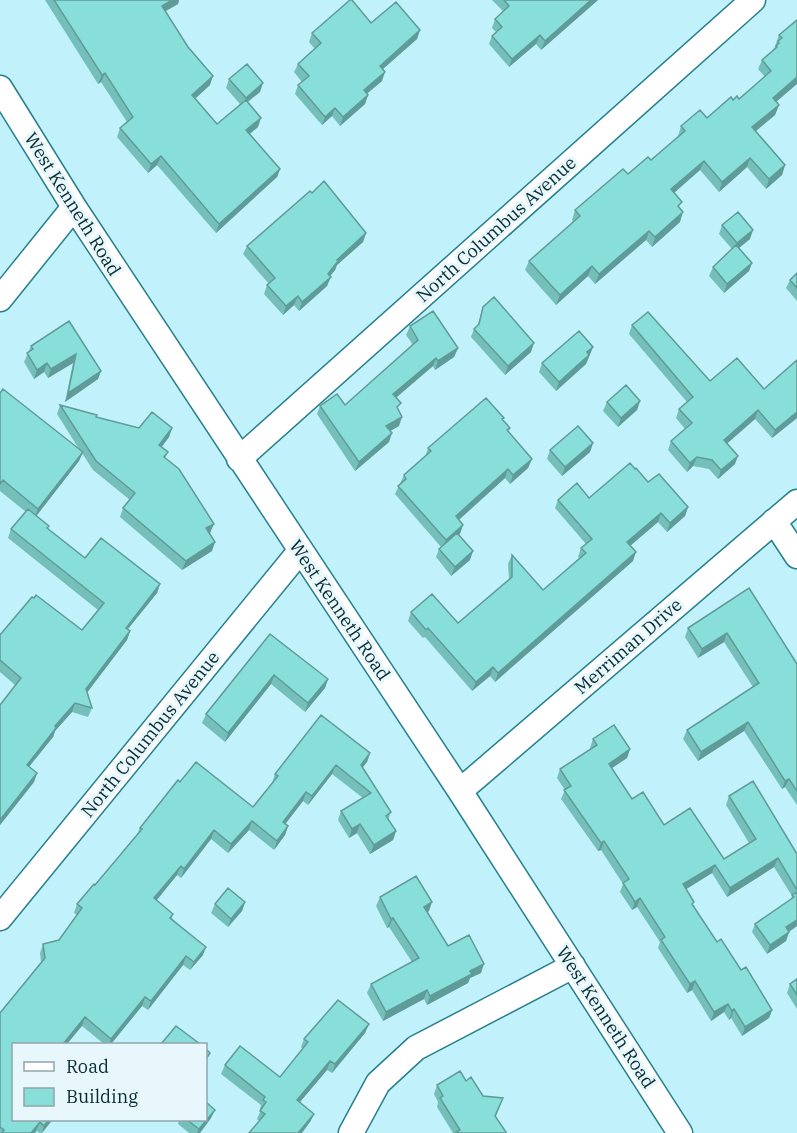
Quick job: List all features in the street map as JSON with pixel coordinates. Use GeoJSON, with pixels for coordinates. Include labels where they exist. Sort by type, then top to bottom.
{"type":"FeatureCollection","features":[{"type":"Feature","properties":{"kind":"street","name":"North Columbus Avenue"},"geometry":{"type":"LineString","coordinates":[[239,459],[753,0]]}},
{"type":"Feature","properties":{"kind":"street","name":"West Kenneth Road"},"geometry":{"type":"LineString","coordinates":[[0,88],[74,207],[460,791],[680,1133]]}},
{"type":"Feature","properties":{"kind":"street"},"geometry":{"type":"LineString","coordinates":[[0,299],[74,207]]}},
{"type":"Feature","properties":{"kind":"street","name":"Merriman Drive"},"geometry":{"type":"LineString","coordinates":[[460,791],[797,502]]}},
{"type":"Feature","properties":{"kind":"street"},"geometry":{"type":"LineString","coordinates":[[774,521],[797,556]]}},
{"type":"Feature","properties":{"kind":"street","name":"North Columbus Avenue"},"geometry":{"type":"LineString","coordinates":[[0,918],[300,550]]}},
{"type":"Feature","properties":{"kind":"street"},"geometry":{"type":"LineString","coordinates":[[351,1133],[378,1083],[416,1048],[573,966]]}},
{"type":"Feature","properties":{"kind":"building"},"geometry":{"type":"Polygon","coordinates":[[[54,0],[172,0],[162,6],[188,47],[213,76],[192,95],[217,124],[246,100],[261,118],[246,130],[280,169],[219,224],[161,156],[151,164],[120,128],[133,117],[105,73],[102,75],[54,0]]]}},
{"type":"Feature","properties":{"kind":"building"},"geometry":{"type":"Polygon","coordinates":[[[350,0],[371,23],[396,2],[420,30],[380,66],[385,72],[364,90],[368,95],[343,117],[335,108],[325,117],[298,85],[309,76],[298,64],[321,43],[312,33],[350,0]]]}},
{"type":"Feature","properties":{"kind":"building"},"geometry":{"type":"Polygon","coordinates":[[[504,0],[591,0],[545,41],[540,35],[512,59],[492,36],[502,27],[495,19],[509,6],[504,0]]]}},
{"type":"Feature","properties":{"kind":"building"},"geometry":{"type":"Polygon","coordinates":[[[797,20],[797,77],[773,98],[779,105],[752,127],[785,165],[769,179],[750,158],[722,182],[704,161],[671,189],[682,202],[678,206],[683,212],[655,237],[649,231],[599,274],[592,266],[560,295],[529,261],[580,216],[575,210],[623,169],[628,174],[648,157],[651,160],[685,131],[681,126],[700,110],[707,118],[731,97],[733,100],[737,96],[739,99],[771,71],[762,60],[777,47],[778,41],[782,38],[779,35],[797,20]]]}},
{"type":"Feature","properties":{"kind":"building"},"geometry":{"type":"Polygon","coordinates":[[[247,64],[263,83],[246,98],[229,79],[247,64]]]}},
{"type":"Feature","properties":{"kind":"building"},"geometry":{"type":"Polygon","coordinates":[[[324,181],[366,233],[337,260],[328,274],[331,277],[302,302],[298,296],[286,306],[267,285],[275,278],[247,246],[324,181]]]}},
{"type":"Feature","properties":{"kind":"building"},"geometry":{"type":"Polygon","coordinates":[[[738,212],[753,230],[737,243],[722,225],[738,212]]]}},
{"type":"Feature","properties":{"kind":"building"},"geometry":{"type":"Polygon","coordinates":[[[736,245],[752,263],[727,284],[713,267],[736,245]]]}},
{"type":"Feature","properties":{"kind":"building"},"geometry":{"type":"Polygon","coordinates":[[[797,273],[797,288],[790,280],[797,273]]]}},
{"type":"Feature","properties":{"kind":"building"},"geometry":{"type":"Polygon","coordinates":[[[494,297],[534,343],[508,366],[474,329],[479,324],[483,307],[494,297]]]}},
{"type":"Feature","properties":{"kind":"building"},"geometry":{"type":"Polygon","coordinates":[[[433,311],[458,348],[438,361],[436,358],[393,394],[401,403],[397,407],[402,417],[386,426],[392,433],[359,462],[320,406],[337,394],[345,405],[418,340],[410,326],[433,311]]]}},
{"type":"Feature","properties":{"kind":"building"},"geometry":{"type":"Polygon","coordinates":[[[648,312],[710,381],[737,358],[764,389],[797,360],[797,412],[775,430],[758,410],[724,440],[738,456],[721,470],[712,460],[697,457],[690,463],[671,441],[692,423],[679,409],[693,397],[632,325],[648,312]]]}},
{"type":"Feature","properties":{"kind":"building"},"geometry":{"type":"Polygon","coordinates":[[[69,321],[101,371],[68,393],[76,354],[51,369],[47,363],[37,370],[27,353],[33,349],[31,346],[69,321]]]}},
{"type":"Feature","properties":{"kind":"building"},"geometry":{"type":"Polygon","coordinates":[[[579,331],[593,347],[587,352],[589,355],[559,382],[542,363],[579,331]]]}},
{"type":"Feature","properties":{"kind":"building"},"geometry":{"type":"Polygon","coordinates":[[[626,385],[640,401],[621,418],[607,402],[626,385]]]}},
{"type":"Feature","properties":{"kind":"building"},"geometry":{"type":"Polygon","coordinates":[[[3,389],[83,452],[38,509],[3,480],[0,484],[0,393],[3,389]]]}},
{"type":"Feature","properties":{"kind":"building"},"geometry":{"type":"Polygon","coordinates":[[[486,398],[504,418],[502,419],[510,428],[507,430],[532,459],[513,475],[508,469],[456,516],[463,525],[446,540],[398,486],[406,479],[404,475],[431,451],[428,448],[486,398]]]}},
{"type":"Feature","properties":{"kind":"building"},"geometry":{"type":"Polygon","coordinates":[[[60,405],[139,428],[152,412],[172,428],[159,445],[168,452],[164,457],[179,469],[214,524],[206,528],[215,542],[186,561],[123,508],[135,493],[96,461],[60,405]]]}},
{"type":"Feature","properties":{"kind":"building"},"geometry":{"type":"Polygon","coordinates":[[[578,426],[593,443],[565,467],[550,450],[578,426]]]}},
{"type":"Feature","properties":{"kind":"building"},"geometry":{"type":"Polygon","coordinates":[[[630,463],[648,482],[659,474],[688,507],[670,523],[661,513],[627,542],[636,552],[498,673],[493,667],[476,682],[411,612],[432,594],[458,623],[512,577],[512,555],[543,590],[586,553],[581,548],[592,539],[558,500],[577,483],[589,498],[630,463]]]}},
{"type":"Feature","properties":{"kind":"building"},"geometry":{"type":"Polygon","coordinates":[[[28,509],[49,526],[47,528],[85,558],[101,538],[160,584],[126,628],[130,631],[86,689],[92,708],[75,703],[55,726],[56,728],[27,765],[37,773],[0,820],[0,705],[21,678],[0,660],[0,635],[36,595],[82,630],[104,603],[11,529],[28,509]]]}},
{"type":"Feature","properties":{"kind":"building"},"geometry":{"type":"Polygon","coordinates":[[[457,533],[473,551],[455,567],[439,549],[457,533]]]}},
{"type":"Feature","properties":{"kind":"building"},"geometry":{"type":"Polygon","coordinates":[[[749,588],[797,664],[797,791],[789,779],[785,781],[748,722],[701,752],[687,730],[759,683],[727,633],[702,649],[688,628],[749,588]]]}},
{"type":"Feature","properties":{"kind":"building"},"geometry":{"type":"Polygon","coordinates":[[[270,634],[328,679],[308,703],[274,675],[228,733],[206,714],[270,634]]]}},
{"type":"Feature","properties":{"kind":"building"},"geometry":{"type":"Polygon","coordinates":[[[321,715],[370,753],[361,765],[391,812],[386,816],[396,831],[374,845],[360,824],[352,829],[341,811],[371,793],[336,765],[312,796],[306,792],[283,822],[288,826],[277,841],[252,821],[231,844],[214,830],[184,869],[181,866],[154,898],[173,914],[170,918],[206,947],[194,962],[186,956],[151,1001],[145,997],[111,1039],[85,1017],[64,1043],[12,1043],[12,1121],[48,1121],[44,1126],[40,1122],[31,1133],[2,1133],[4,1130],[0,1127],[0,1013],[45,958],[43,944],[59,940],[82,908],[77,904],[142,829],[140,828],[178,780],[180,782],[196,762],[253,807],[278,776],[275,774],[321,715]]]}},
{"type":"Feature","properties":{"kind":"building"},"geometry":{"type":"Polygon","coordinates":[[[614,725],[630,749],[609,764],[632,799],[643,792],[664,825],[690,808],[724,859],[756,839],[729,796],[753,781],[797,854],[797,890],[778,858],[730,888],[715,865],[683,884],[694,902],[692,904],[717,942],[721,939],[741,970],[746,967],[772,1010],[745,1027],[734,1009],[732,1011],[728,1004],[714,1012],[695,981],[690,984],[661,940],[665,937],[640,898],[635,902],[623,883],[629,879],[604,841],[601,843],[564,790],[571,786],[560,769],[597,745],[593,739],[614,725]]]}},
{"type":"Feature","properties":{"kind":"building"},"geometry":{"type":"Polygon","coordinates":[[[416,876],[432,902],[424,907],[448,946],[469,935],[484,964],[470,971],[472,974],[430,996],[427,990],[386,1012],[371,984],[419,958],[393,918],[391,919],[380,897],[416,876]]]}},
{"type":"Feature","properties":{"kind":"building"},"geometry":{"type":"Polygon","coordinates":[[[228,888],[245,902],[231,919],[215,904],[228,888]]]}},
{"type":"Feature","properties":{"kind":"building"},"geometry":{"type":"Polygon","coordinates":[[[797,892],[797,920],[786,927],[789,932],[770,945],[755,924],[794,897],[792,895],[797,892]]]}},
{"type":"Feature","properties":{"kind":"building"},"geometry":{"type":"Polygon","coordinates":[[[797,979],[797,995],[790,984],[797,979]]]}},
{"type":"Feature","properties":{"kind":"building"},"geometry":{"type":"Polygon","coordinates":[[[338,1000],[369,1024],[335,1064],[330,1061],[297,1100],[314,1114],[298,1133],[249,1133],[265,1114],[260,1111],[266,1102],[263,1100],[265,1097],[225,1065],[240,1046],[280,1077],[308,1042],[304,1039],[338,1000]]]}},
{"type":"Feature","properties":{"kind":"building"},"geometry":{"type":"Polygon","coordinates":[[[176,1026],[199,1043],[162,1043],[176,1026]]]}},
{"type":"Feature","properties":{"kind":"building"},"geometry":{"type":"Polygon","coordinates":[[[460,1071],[466,1081],[471,1077],[483,1096],[503,1098],[495,1116],[506,1132],[455,1133],[460,1130],[440,1098],[443,1096],[437,1085],[460,1071]]]}},
{"type":"Feature","properties":{"kind":"building"},"geometry":{"type":"Polygon","coordinates":[[[207,1103],[215,1110],[207,1120],[207,1103]]]}},
{"type":"Feature","properties":{"kind":"building"},"geometry":{"type":"Polygon","coordinates":[[[189,1121],[206,1121],[199,1129],[189,1121]]]}}]}
